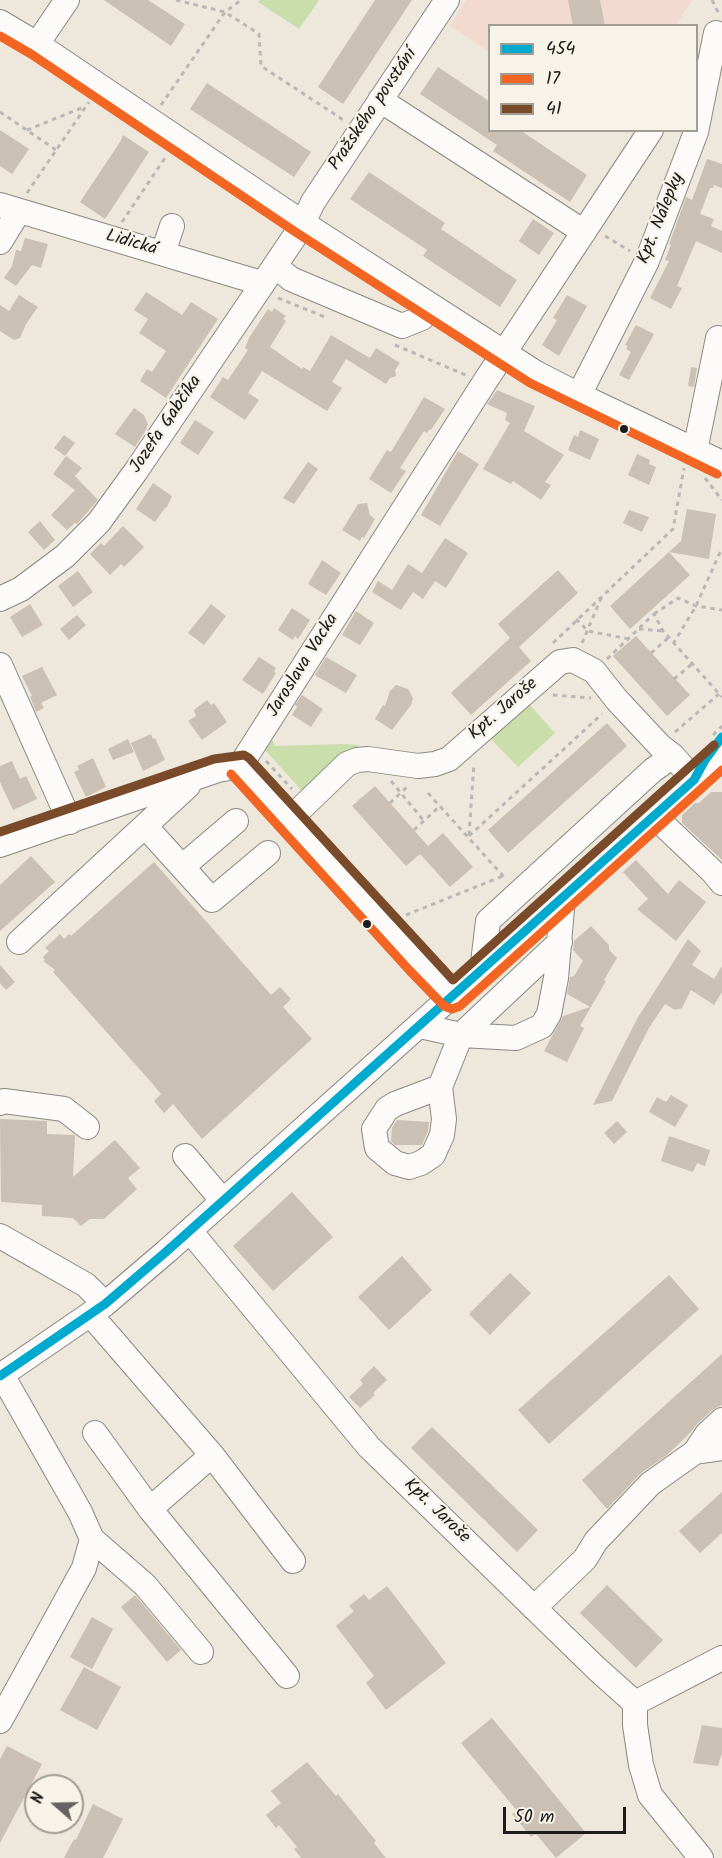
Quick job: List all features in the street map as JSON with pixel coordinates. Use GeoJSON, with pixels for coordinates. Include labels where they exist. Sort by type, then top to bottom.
{"type":"FeatureCollection","features":[{"type":"Feature","properties":{"kind":"street"},"geometry":{"type":"LineString","coordinates":[[37,44],[67,0]]}},
{"type":"Feature","properties":{"kind":"street","name":"Pražského povstání"},"geometry":{"type":"LineString","coordinates":[[303,223],[312,202],[447,0]]}},
{"type":"Feature","properties":{"kind":"street"},"geometry":{"type":"LineString","coordinates":[[0,22],[37,44],[250,198],[303,223],[536,373],[712,468]]}},
{"type":"Feature","properties":{"kind":"street"},"geometry":{"type":"LineString","coordinates":[[698,59],[719,23]]}},
{"type":"Feature","properties":{"kind":"street","name":"Kpt. Nálepky"},"geometry":{"type":"LineString","coordinates":[[698,123],[719,23]]}},
{"type":"Feature","properties":{"kind":"street"},"geometry":{"type":"LineString","coordinates":[[380,100],[594,234]]}},
{"type":"Feature","properties":{"kind":"street"},"geometry":{"type":"LineString","coordinates":[[505,352],[594,234],[650,132]]}},
{"type":"Feature","properties":{"kind":"street","name":"Kpt. Nálepky"},"geometry":{"type":"LineString","coordinates":[[579,395],[647,261],[696,132]]}},
{"type":"Feature","properties":{"kind":"street"},"geometry":{"type":"LineString","coordinates":[[0,242],[15,204]]}},
{"type":"Feature","properties":{"kind":"street","name":"Lidická"},"geometry":{"type":"LineString","coordinates":[[15,204],[163,253],[291,279],[402,326],[422,318],[432,306]]}},
{"type":"Feature","properties":{"kind":"street","name":"Jozefa Gabčíka"},"geometry":{"type":"LineString","coordinates":[[0,599],[21,589],[65,556],[99,522],[136,471],[303,223]]}},
{"type":"Feature","properties":{"kind":"street"},"geometry":{"type":"LineString","coordinates":[[163,253],[172,226]]}},
{"type":"Feature","properties":{"kind":"street"},"geometry":{"type":"LineString","coordinates":[[690,456],[718,338]]}},
{"type":"Feature","properties":{"kind":"street","name":"Jaroslava Vacka"},"geometry":{"type":"LineString","coordinates":[[240,766],[505,352]]}},
{"type":"Feature","properties":{"kind":"street"},"geometry":{"type":"LineString","coordinates":[[576,664],[617,700],[660,746],[671,746]]}},
{"type":"Feature","properties":{"kind":"street","name":"Kpt. Jaroše"},"geometry":{"type":"LineString","coordinates":[[288,821],[347,764],[357,760],[368,759],[418,766],[449,759],[524,693],[576,664]]}},
{"type":"Feature","properties":{"kind":"street"},"geometry":{"type":"LineString","coordinates":[[0,666],[70,822]]}},
{"type":"Feature","properties":{"kind":"street"},"geometry":{"type":"LineString","coordinates":[[694,780],[722,737]]}},
{"type":"Feature","properties":{"kind":"street"},"geometry":{"type":"LineString","coordinates":[[671,746],[694,780]]}},
{"type":"Feature","properties":{"kind":"street"},"geometry":{"type":"LineString","coordinates":[[482,971],[488,921],[653,770],[671,746]]}},
{"type":"Feature","properties":{"kind":"street"},"geometry":{"type":"LineString","coordinates":[[201,1652],[146,1585],[92,1539],[80,1512],[1,1375],[98,1309],[190,1231],[722,754]]}},
{"type":"Feature","properties":{"kind":"street"},"geometry":{"type":"LineString","coordinates":[[0,845],[218,770],[240,766],[288,821],[452,997]]}},
{"type":"Feature","properties":{"kind":"street"},"geometry":{"type":"LineString","coordinates":[[20,942],[196,778]]}},
{"type":"Feature","properties":{"kind":"street"},"geometry":{"type":"LineString","coordinates":[[654,816],[722,883]]}},
{"type":"Feature","properties":{"kind":"street"},"geometry":{"type":"LineString","coordinates":[[182,867],[236,821]]}},
{"type":"Feature","properties":{"kind":"street"},"geometry":{"type":"LineString","coordinates":[[145,826],[212,900],[268,853]]}},
{"type":"Feature","properties":{"kind":"street"},"geometry":{"type":"LineString","coordinates":[[420,1026],[461,1035],[516,1038],[542,1026],[549,1014],[560,942],[563,897]]}},
{"type":"Feature","properties":{"kind":"street"},"geometry":{"type":"LineString","coordinates":[[440,1087],[461,1035],[560,942]]}},
{"type":"Feature","properties":{"kind":"street"},"geometry":{"type":"LineString","coordinates":[[0,1102],[64,1109],[87,1127]]}},
{"type":"Feature","properties":{"kind":"street"},"geometry":{"type":"LineString","coordinates":[[185,1156],[223,1201]]}},
{"type":"Feature","properties":{"kind":"street","name":"Kpt. Jaroše"},"geometry":{"type":"LineString","coordinates":[[190,1231],[369,1447],[635,1703]]}},
{"type":"Feature","properties":{"kind":"street"},"geometry":{"type":"LineString","coordinates":[[0,1236],[86,1285],[98,1309],[293,1561]]}},
{"type":"Feature","properties":{"kind":"street"},"geometry":{"type":"LineString","coordinates":[[534,1608],[585,1559],[596,1541],[650,1484],[695,1452],[707,1434],[722,1420]]}},
{"type":"Feature","properties":{"kind":"street"},"geometry":{"type":"LineString","coordinates":[[95,1433],[150,1509],[287,1676]]}},
{"type":"Feature","properties":{"kind":"street"},"geometry":{"type":"LineString","coordinates":[[695,1452],[722,1448]]}},
{"type":"Feature","properties":{"kind":"street"},"geometry":{"type":"LineString","coordinates":[[150,1509],[212,1455]]}},
{"type":"Feature","properties":{"kind":"street"},"geometry":{"type":"LineString","coordinates":[[0,1721],[84,1568],[92,1539]]}},
{"type":"Feature","properties":{"kind":"street"},"geometry":{"type":"LineString","coordinates":[[701,1858],[650,1795],[641,1765],[635,1725],[635,1703],[722,1658]]}},
{"type":"Feature","properties":{"kind":"path"},"geometry":{"type":"LineString","coordinates":[[176,0],[225,12],[259,33],[261,66],[349,123]]}},
{"type":"Feature","properties":{"kind":"path"},"geometry":{"type":"LineString","coordinates":[[157,111],[225,12],[241,0]]}},
{"type":"Feature","properties":{"kind":"path"},"geometry":{"type":"LineString","coordinates":[[712,0],[719,23]]}},
{"type":"Feature","properties":{"kind":"path"},"geometry":{"type":"LineString","coordinates":[[15,204],[90,100]]}},
{"type":"Feature","properties":{"kind":"path"},"geometry":{"type":"LineString","coordinates":[[27,130],[86,106]]}},
{"type":"Feature","properties":{"kind":"path"},"geometry":{"type":"LineString","coordinates":[[0,112],[56,150]]}},
{"type":"Feature","properties":{"kind":"path"},"geometry":{"type":"LineString","coordinates":[[117,231],[173,146]]}},
{"type":"Feature","properties":{"kind":"path"},"geometry":{"type":"LineString","coordinates":[[594,234],[630,251]]}},
{"type":"Feature","properties":{"kind":"path"},"geometry":{"type":"LineString","coordinates":[[576,664],[547,648],[673,529],[690,456]]}},
{"type":"Feature","properties":{"kind":"path"},"geometry":{"type":"LineString","coordinates":[[712,468],[722,500]]}},
{"type":"Feature","properties":{"kind":"path"},"geometry":{"type":"LineString","coordinates":[[673,644],[696,606],[722,549]]}},
{"type":"Feature","properties":{"kind":"path"},"geometry":{"type":"LineString","coordinates":[[576,664],[603,595]]}},
{"type":"Feature","properties":{"kind":"path"},"geometry":{"type":"LineString","coordinates":[[576,664],[629,639],[654,614],[678,598],[696,606],[722,610]]}},
{"type":"Feature","properties":{"kind":"path"},"geometry":{"type":"LineString","coordinates":[[654,614],[668,638],[721,695],[671,746]]}},
{"type":"Feature","properties":{"kind":"path"},"geometry":{"type":"LineString","coordinates":[[576,620],[588,631],[629,639]]}},
{"type":"Feature","properties":{"kind":"path"},"geometry":{"type":"LineString","coordinates":[[639,629],[663,631]]}},
{"type":"Feature","properties":{"kind":"path"},"geometry":{"type":"LineString","coordinates":[[651,652],[668,638]]}},
{"type":"Feature","properties":{"kind":"path"},"geometry":{"type":"LineString","coordinates":[[674,679],[692,664]]}},
{"type":"Feature","properties":{"kind":"path"},"geometry":{"type":"LineString","coordinates":[[524,693],[617,700]]}},
{"type":"Feature","properties":{"kind":"path"},"geometry":{"type":"LineString","coordinates":[[469,836],[617,700]]}},
{"type":"Feature","properties":{"kind":"path"},"geometry":{"type":"LineString","coordinates":[[264,759],[294,790]]}},
{"type":"Feature","properties":{"kind":"path"},"geometry":{"type":"LineString","coordinates":[[469,836],[474,759]]}},
{"type":"Feature","properties":{"kind":"path"},"geometry":{"type":"LineString","coordinates":[[388,778],[424,821]]}},
{"type":"Feature","properties":{"kind":"path"},"geometry":{"type":"LineString","coordinates":[[390,803],[415,780]]}},
{"type":"Feature","properties":{"kind":"path"},"geometry":{"type":"LineString","coordinates":[[428,793],[508,881]]}},
{"type":"Feature","properties":{"kind":"path"},"geometry":{"type":"LineString","coordinates":[[414,830],[440,806]]}},
{"type":"Feature","properties":{"kind":"path"},"geometry":{"type":"LineString","coordinates":[[406,915],[503,876]]}},
{"type":"Feature","properties":{"kind":"shaded area"},"geometry":{"type":"Polygon","coordinates":[[[466,0],[692,0],[677,24],[488,24],[488,51],[450,26],[466,0]]]}},
{"type":"Feature","properties":{"kind":"green space"},"geometry":{"type":"Polygon","coordinates":[[[260,0],[319,0],[299,29],[258,2],[260,0]]]}},
{"type":"Feature","properties":{"kind":"green space"},"geometry":{"type":"Polygon","coordinates":[[[528,703],[555,733],[518,767],[490,738],[528,703]]]}},
{"type":"Feature","properties":{"kind":"green space"},"geometry":{"type":"Polygon","coordinates":[[[272,732],[275,746],[359,745],[304,793],[265,750],[264,746],[272,732]]]}},
{"type":"Feature","properties":{"kind":"building"},"geometry":{"type":"Polygon","coordinates":[[[104,0],[148,0],[185,24],[171,46],[104,0]]]}},
{"type":"Feature","properties":{"kind":"building"},"geometry":{"type":"Polygon","coordinates":[[[375,0],[412,0],[343,104],[318,87],[375,0]]]}},
{"type":"Feature","properties":{"kind":"building"},"geometry":{"type":"Polygon","coordinates":[[[568,0],[600,0],[605,24],[573,24],[568,0]]]}},
{"type":"Feature","properties":{"kind":"building"},"geometry":{"type":"Polygon","coordinates":[[[438,67],[488,100],[488,132],[523,132],[587,175],[570,202],[493,151],[497,145],[420,94],[438,67]]]}},
{"type":"Feature","properties":{"kind":"building"},"geometry":{"type":"Polygon","coordinates":[[[207,83],[311,152],[294,177],[190,109],[207,83]]]}},
{"type":"Feature","properties":{"kind":"building"},"geometry":{"type":"Polygon","coordinates":[[[0,130],[29,149],[12,174],[0,166],[0,130]]]}},
{"type":"Feature","properties":{"kind":"building"},"geometry":{"type":"Polygon","coordinates":[[[123,135],[149,152],[105,219],[80,202],[123,135]]]}},
{"type":"Feature","properties":{"kind":"building"},"geometry":{"type":"Polygon","coordinates":[[[707,159],[722,164],[722,188],[714,185],[710,188],[700,214],[714,219],[711,226],[722,231],[722,253],[696,241],[677,286],[682,288],[671,309],[650,298],[669,261],[665,260],[671,245],[669,244],[686,197],[692,200],[707,159]]]}},
{"type":"Feature","properties":{"kind":"building"},"geometry":{"type":"Polygon","coordinates":[[[369,172],[445,223],[441,229],[517,280],[500,307],[423,256],[427,250],[350,199],[369,172]]]}},
{"type":"Feature","properties":{"kind":"building"},"geometry":{"type":"Polygon","coordinates":[[[533,219],[554,233],[539,255],[519,241],[533,219]]]}},
{"type":"Feature","properties":{"kind":"building"},"geometry":{"type":"Polygon","coordinates":[[[25,238],[48,244],[41,268],[32,265],[16,286],[4,278],[12,266],[16,250],[21,251],[25,238]]]}},
{"type":"Feature","properties":{"kind":"building"},"geometry":{"type":"Polygon","coordinates":[[[146,292],[182,315],[191,302],[218,319],[166,398],[140,381],[147,369],[152,372],[166,351],[139,333],[148,319],[134,310],[146,292]]]}},
{"type":"Feature","properties":{"kind":"building"},"geometry":{"type":"Polygon","coordinates":[[[19,295],[38,307],[26,324],[20,338],[14,340],[0,331],[0,305],[9,311],[19,295]]]}},
{"type":"Feature","properties":{"kind":"building"},"geometry":{"type":"Polygon","coordinates":[[[567,295],[587,306],[559,356],[542,345],[557,320],[553,318],[567,295]]]}},
{"type":"Feature","properties":{"kind":"building"},"geometry":{"type":"Polygon","coordinates":[[[274,308],[286,316],[283,319],[286,321],[270,347],[302,369],[303,367],[310,371],[331,335],[370,358],[376,348],[400,363],[395,370],[396,376],[390,378],[386,384],[346,359],[332,382],[342,388],[327,411],[262,371],[248,393],[259,400],[245,420],[210,397],[223,377],[228,380],[248,350],[245,348],[249,338],[268,309],[272,312],[274,308]]]}},
{"type":"Feature","properties":{"kind":"building"},"geometry":{"type":"Polygon","coordinates":[[[636,325],[654,334],[629,380],[619,375],[631,352],[626,349],[628,346],[625,345],[636,325]]]}},
{"type":"Feature","properties":{"kind":"building"},"geometry":{"type":"Polygon","coordinates":[[[691,367],[697,368],[694,387],[688,386],[691,367]]]}},
{"type":"Feature","properties":{"kind":"building"},"geometry":{"type":"Polygon","coordinates":[[[497,390],[535,406],[524,431],[564,455],[545,482],[551,485],[541,500],[513,481],[511,484],[483,469],[510,423],[505,420],[507,413],[487,404],[497,390]]]}},
{"type":"Feature","properties":{"kind":"building"},"geometry":{"type":"Polygon","coordinates":[[[424,397],[445,409],[431,430],[427,433],[424,431],[400,468],[406,471],[391,493],[369,479],[387,450],[391,452],[424,397]]]}},
{"type":"Feature","properties":{"kind":"building"},"geometry":{"type":"Polygon","coordinates":[[[134,408],[144,415],[148,424],[135,447],[115,434],[134,408]]]}},
{"type":"Feature","properties":{"kind":"building"},"geometry":{"type":"Polygon","coordinates":[[[195,420],[214,432],[198,455],[180,443],[195,420]]]}},
{"type":"Feature","properties":{"kind":"building"},"geometry":{"type":"Polygon","coordinates":[[[580,430],[599,439],[590,460],[568,450],[574,435],[578,437],[580,430]]]}},
{"type":"Feature","properties":{"kind":"building"},"geometry":{"type":"Polygon","coordinates":[[[64,435],[75,443],[65,456],[54,448],[64,435]]]}},
{"type":"Feature","properties":{"kind":"building"},"geometry":{"type":"Polygon","coordinates":[[[458,451],[479,464],[440,526],[421,515],[458,451]]]}},
{"type":"Feature","properties":{"kind":"building"},"geometry":{"type":"Polygon","coordinates":[[[637,454],[650,460],[649,464],[656,467],[649,485],[628,475],[637,454]]]}},
{"type":"Feature","properties":{"kind":"building"},"geometry":{"type":"Polygon","coordinates":[[[66,456],[82,468],[75,476],[98,500],[77,524],[75,523],[67,530],[51,515],[75,490],[53,474],[66,456]]]}},
{"type":"Feature","properties":{"kind":"building"},"geometry":{"type":"Polygon","coordinates":[[[308,462],[318,469],[294,504],[283,498],[308,462]]]}},
{"type":"Feature","properties":{"kind":"building"},"geometry":{"type":"Polygon","coordinates":[[[153,483],[172,496],[167,507],[155,522],[136,509],[153,483]]]}},
{"type":"Feature","properties":{"kind":"building"},"geometry":{"type":"Polygon","coordinates":[[[367,503],[370,515],[375,519],[360,541],[342,530],[358,504],[367,503]]]}},
{"type":"Feature","properties":{"kind":"building"},"geometry":{"type":"Polygon","coordinates":[[[687,509],[716,514],[709,559],[669,552],[681,541],[687,509]]]}},
{"type":"Feature","properties":{"kind":"building"},"geometry":{"type":"Polygon","coordinates":[[[629,510],[649,517],[642,532],[623,523],[629,510]]]}},
{"type":"Feature","properties":{"kind":"building"},"geometry":{"type":"Polygon","coordinates":[[[40,521],[55,540],[44,550],[28,532],[40,521]]]}},
{"type":"Feature","properties":{"kind":"building"},"geometry":{"type":"Polygon","coordinates":[[[123,526],[144,547],[124,567],[121,564],[110,575],[90,554],[101,543],[104,546],[123,526]]]}},
{"type":"Feature","properties":{"kind":"building"},"geometry":{"type":"Polygon","coordinates":[[[445,538],[468,553],[446,588],[435,581],[423,599],[413,592],[401,610],[372,592],[378,581],[392,590],[408,564],[422,573],[445,538]]]}},
{"type":"Feature","properties":{"kind":"building"},"geometry":{"type":"Polygon","coordinates":[[[669,552],[690,575],[630,629],[610,606],[669,552]]]}},
{"type":"Feature","properties":{"kind":"building"},"geometry":{"type":"Polygon","coordinates":[[[322,560],[341,573],[326,595],[308,584],[322,560]]]}},
{"type":"Feature","properties":{"kind":"building"},"geometry":{"type":"Polygon","coordinates":[[[558,570],[578,593],[519,647],[531,661],[471,715],[451,693],[510,638],[498,624],[558,570]]]}},
{"type":"Feature","properties":{"kind":"building"},"geometry":{"type":"Polygon","coordinates":[[[78,571],[93,592],[73,607],[58,586],[78,571]]]}},
{"type":"Feature","properties":{"kind":"building"},"geometry":{"type":"Polygon","coordinates":[[[30,604],[43,625],[22,637],[10,617],[30,604]]]}},
{"type":"Feature","properties":{"kind":"building"},"geometry":{"type":"Polygon","coordinates":[[[211,604],[226,616],[204,645],[188,633],[211,604]]]}},
{"type":"Feature","properties":{"kind":"building"},"geometry":{"type":"Polygon","coordinates":[[[292,608],[310,620],[298,639],[295,636],[293,640],[278,630],[292,608]]]}},
{"type":"Feature","properties":{"kind":"building"},"geometry":{"type":"Polygon","coordinates":[[[356,611],[374,623],[360,645],[342,635],[356,611]]]}},
{"type":"Feature","properties":{"kind":"building"},"geometry":{"type":"Polygon","coordinates":[[[77,615],[86,625],[69,640],[60,629],[77,615]]]}},
{"type":"Feature","properties":{"kind":"building"},"geometry":{"type":"Polygon","coordinates":[[[636,636],[690,695],[667,716],[613,656],[636,636]]]}},
{"type":"Feature","properties":{"kind":"building"},"geometry":{"type":"Polygon","coordinates":[[[259,657],[276,668],[274,672],[276,673],[263,694],[242,680],[259,657]]]}},
{"type":"Feature","properties":{"kind":"building"},"geometry":{"type":"Polygon","coordinates":[[[326,657],[357,675],[346,693],[315,675],[326,657]]]}},
{"type":"Feature","properties":{"kind":"building"},"geometry":{"type":"Polygon","coordinates":[[[42,667],[57,695],[41,703],[44,708],[36,712],[30,697],[32,696],[22,676],[42,667]]]}},
{"type":"Feature","properties":{"kind":"building"},"geometry":{"type":"Polygon","coordinates":[[[396,685],[408,689],[413,698],[411,705],[392,730],[375,719],[383,705],[385,706],[390,691],[396,685]]]}},
{"type":"Feature","properties":{"kind":"building"},"geometry":{"type":"Polygon","coordinates":[[[302,695],[323,709],[311,727],[292,715],[302,695]]]}},
{"type":"Feature","properties":{"kind":"building"},"geometry":{"type":"Polygon","coordinates":[[[207,700],[211,705],[214,703],[227,722],[202,740],[188,721],[196,716],[194,710],[207,700]]]}},
{"type":"Feature","properties":{"kind":"building"},"geometry":{"type":"Polygon","coordinates":[[[607,723],[627,746],[508,853],[488,830],[607,723]]]}},
{"type":"Feature","properties":{"kind":"building"},"geometry":{"type":"Polygon","coordinates":[[[151,734],[165,760],[143,771],[131,743],[151,734]]]}},
{"type":"Feature","properties":{"kind":"building"},"geometry":{"type":"Polygon","coordinates":[[[128,739],[134,752],[113,760],[108,749],[128,739]]]}},
{"type":"Feature","properties":{"kind":"building"},"geometry":{"type":"Polygon","coordinates":[[[93,758],[106,787],[86,797],[74,772],[79,770],[77,766],[93,758]]]}},
{"type":"Feature","properties":{"kind":"building"},"geometry":{"type":"Polygon","coordinates":[[[12,761],[20,779],[26,776],[37,799],[13,810],[0,782],[0,766],[12,761]]]}},
{"type":"Feature","properties":{"kind":"building"},"geometry":{"type":"Polygon","coordinates":[[[375,786],[428,846],[443,833],[473,867],[450,887],[420,854],[406,866],[352,806],[375,786]]]}},
{"type":"Feature","properties":{"kind":"building"},"geometry":{"type":"Polygon","coordinates":[[[711,792],[722,792],[722,860],[682,823],[682,815],[711,792]]]}},
{"type":"Feature","properties":{"kind":"building"},"geometry":{"type":"Polygon","coordinates":[[[31,856],[55,882],[0,931],[0,885],[31,856]]]}},
{"type":"Feature","properties":{"kind":"building"},"geometry":{"type":"Polygon","coordinates":[[[636,860],[668,894],[679,880],[706,902],[676,941],[637,909],[648,899],[623,872],[636,860]]]}},
{"type":"Feature","properties":{"kind":"building"},"geometry":{"type":"Polygon","coordinates":[[[154,862],[271,995],[280,987],[291,999],[283,1007],[312,1039],[202,1139],[173,1104],[164,1113],[154,1101],[161,1094],[53,972],[55,970],[43,961],[45,960],[43,957],[49,951],[45,948],[60,934],[64,939],[69,934],[71,936],[154,862]]]}},
{"type":"Feature","properties":{"kind":"building"},"geometry":{"type":"Polygon","coordinates":[[[591,926],[609,945],[609,950],[617,958],[580,1026],[584,1028],[567,1062],[544,1051],[563,1016],[590,1007],[567,994],[570,977],[574,976],[583,961],[573,950],[574,941],[591,926]]]}},
{"type":"Feature","properties":{"kind":"building"},"geometry":{"type":"Polygon","coordinates":[[[688,939],[701,951],[692,965],[714,979],[722,966],[722,992],[714,1005],[691,990],[682,1008],[675,1010],[665,1004],[649,1028],[612,1101],[593,1105],[637,1019],[688,939]]]}},
{"type":"Feature","properties":{"kind":"building"},"geometry":{"type":"Polygon","coordinates":[[[0,965],[15,982],[6,990],[0,983],[0,965]]]}},
{"type":"Feature","properties":{"kind":"building"},"geometry":{"type":"Polygon","coordinates":[[[671,1095],[688,1105],[675,1127],[649,1112],[657,1097],[666,1102],[671,1095]]]}},
{"type":"Feature","properties":{"kind":"building"},"geometry":{"type":"Polygon","coordinates":[[[0,1119],[47,1121],[47,1134],[75,1135],[73,1177],[115,1140],[140,1168],[128,1178],[137,1189],[104,1219],[90,1219],[81,1226],[73,1218],[42,1216],[42,1205],[1,1202],[0,1119]]]}},
{"type":"Feature","properties":{"kind":"building"},"geometry":{"type":"Polygon","coordinates":[[[397,1120],[429,1122],[422,1145],[395,1145],[391,1141],[392,1128],[397,1120]]]}},
{"type":"Feature","properties":{"kind":"building"},"geometry":{"type":"Polygon","coordinates":[[[617,1121],[627,1132],[614,1144],[604,1133],[617,1121]]]}},
{"type":"Feature","properties":{"kind":"building"},"geometry":{"type":"Polygon","coordinates":[[[669,1136],[710,1150],[705,1166],[697,1163],[693,1172],[661,1161],[669,1136]]]}},
{"type":"Feature","properties":{"kind":"building"},"geometry":{"type":"Polygon","coordinates":[[[292,1192],[333,1237],[273,1291],[233,1246],[292,1192]]]}},
{"type":"Feature","properties":{"kind":"building"},"geometry":{"type":"Polygon","coordinates":[[[402,1256],[432,1290],[389,1330],[358,1297],[402,1256]]]}},
{"type":"Feature","properties":{"kind":"building"},"geometry":{"type":"Polygon","coordinates":[[[510,1273],[531,1293],[490,1335],[469,1314],[510,1273]]]}},
{"type":"Feature","properties":{"kind":"building"},"geometry":{"type":"Polygon","coordinates":[[[669,1275],[699,1309],[549,1444],[518,1410],[669,1275]]]}},
{"type":"Feature","properties":{"kind":"building"},"geometry":{"type":"Polygon","coordinates":[[[722,1354],[722,1405],[712,1410],[667,1455],[640,1474],[607,1509],[582,1480],[722,1354]]]}},
{"type":"Feature","properties":{"kind":"building"},"geometry":{"type":"Polygon","coordinates":[[[374,1366],[387,1380],[360,1408],[349,1397],[363,1384],[360,1380],[374,1366]]]}},
{"type":"Feature","properties":{"kind":"building"},"geometry":{"type":"Polygon","coordinates":[[[432,1427],[538,1530],[517,1552],[411,1448],[432,1427]]]}},
{"type":"Feature","properties":{"kind":"building"},"geometry":{"type":"Polygon","coordinates":[[[722,1492],[722,1533],[700,1553],[679,1531],[722,1492]]]}},
{"type":"Feature","properties":{"kind":"building"},"geometry":{"type":"Polygon","coordinates":[[[607,1585],[663,1640],[636,1668],[580,1613],[607,1585]]]}},
{"type":"Feature","properties":{"kind":"building"},"geometry":{"type":"Polygon","coordinates":[[[387,1586],[446,1663],[386,1710],[366,1683],[374,1676],[336,1626],[354,1611],[349,1606],[364,1594],[369,1600],[387,1586]]]}},
{"type":"Feature","properties":{"kind":"building"},"geometry":{"type":"Polygon","coordinates":[[[135,1595],[181,1650],[167,1662],[121,1607],[135,1595]]]}},
{"type":"Feature","properties":{"kind":"building"},"geometry":{"type":"Polygon","coordinates":[[[92,1617],[113,1629],[92,1669],[70,1657],[92,1617]]]}},
{"type":"Feature","properties":{"kind":"building"},"geometry":{"type":"Polygon","coordinates":[[[84,1667],[121,1687],[97,1730],[60,1710],[84,1667]]]}},
{"type":"Feature","properties":{"kind":"building"},"geometry":{"type":"Polygon","coordinates":[[[492,1718],[586,1833],[556,1858],[536,1834],[531,1837],[512,1814],[517,1811],[461,1743],[492,1718]]]}},
{"type":"Feature","properties":{"kind":"building"},"geometry":{"type":"Polygon","coordinates":[[[702,1725],[722,1728],[722,1753],[718,1766],[693,1763],[702,1725]]]}},
{"type":"Feature","properties":{"kind":"building"},"geometry":{"type":"Polygon","coordinates":[[[7,1746],[42,1764],[37,1774],[24,1774],[24,1798],[0,1843],[0,1759],[7,1746]]]}},
{"type":"Feature","properties":{"kind":"building"},"geometry":{"type":"Polygon","coordinates":[[[307,1762],[336,1796],[338,1794],[376,1841],[374,1843],[386,1858],[301,1858],[294,1849],[297,1847],[279,1825],[276,1828],[266,1815],[281,1803],[271,1791],[307,1762]]]}},
{"type":"Feature","properties":{"kind":"building"},"geometry":{"type":"Polygon","coordinates":[[[93,1804],[123,1819],[103,1858],[64,1858],[74,1839],[76,1840],[79,1834],[84,1834],[84,1823],[93,1804]]]}},
{"type":"Feature","properties":{"kind":"transit line","name":"17"},"geometry":{"type":"LineString","coordinates":[[0,36],[31,54],[297,233],[530,383],[717,474]]}},
{"type":"Feature","properties":{"kind":"transit line","name":"454"},"geometry":{"type":"LineString","coordinates":[[0,1376],[105,1304],[167,1251],[694,780],[722,737]]}},
{"type":"Feature","properties":{"kind":"transit line","name":"41"},"geometry":{"type":"LineString","coordinates":[[0,832],[214,759],[244,755],[453,980],[714,745]]}},
{"type":"Feature","properties":{"kind":"transit line","name":"17"},"geometry":{"type":"LineString","coordinates":[[231,774],[410,971],[444,1006],[452,1009],[460,1006],[722,770]]}}]}
